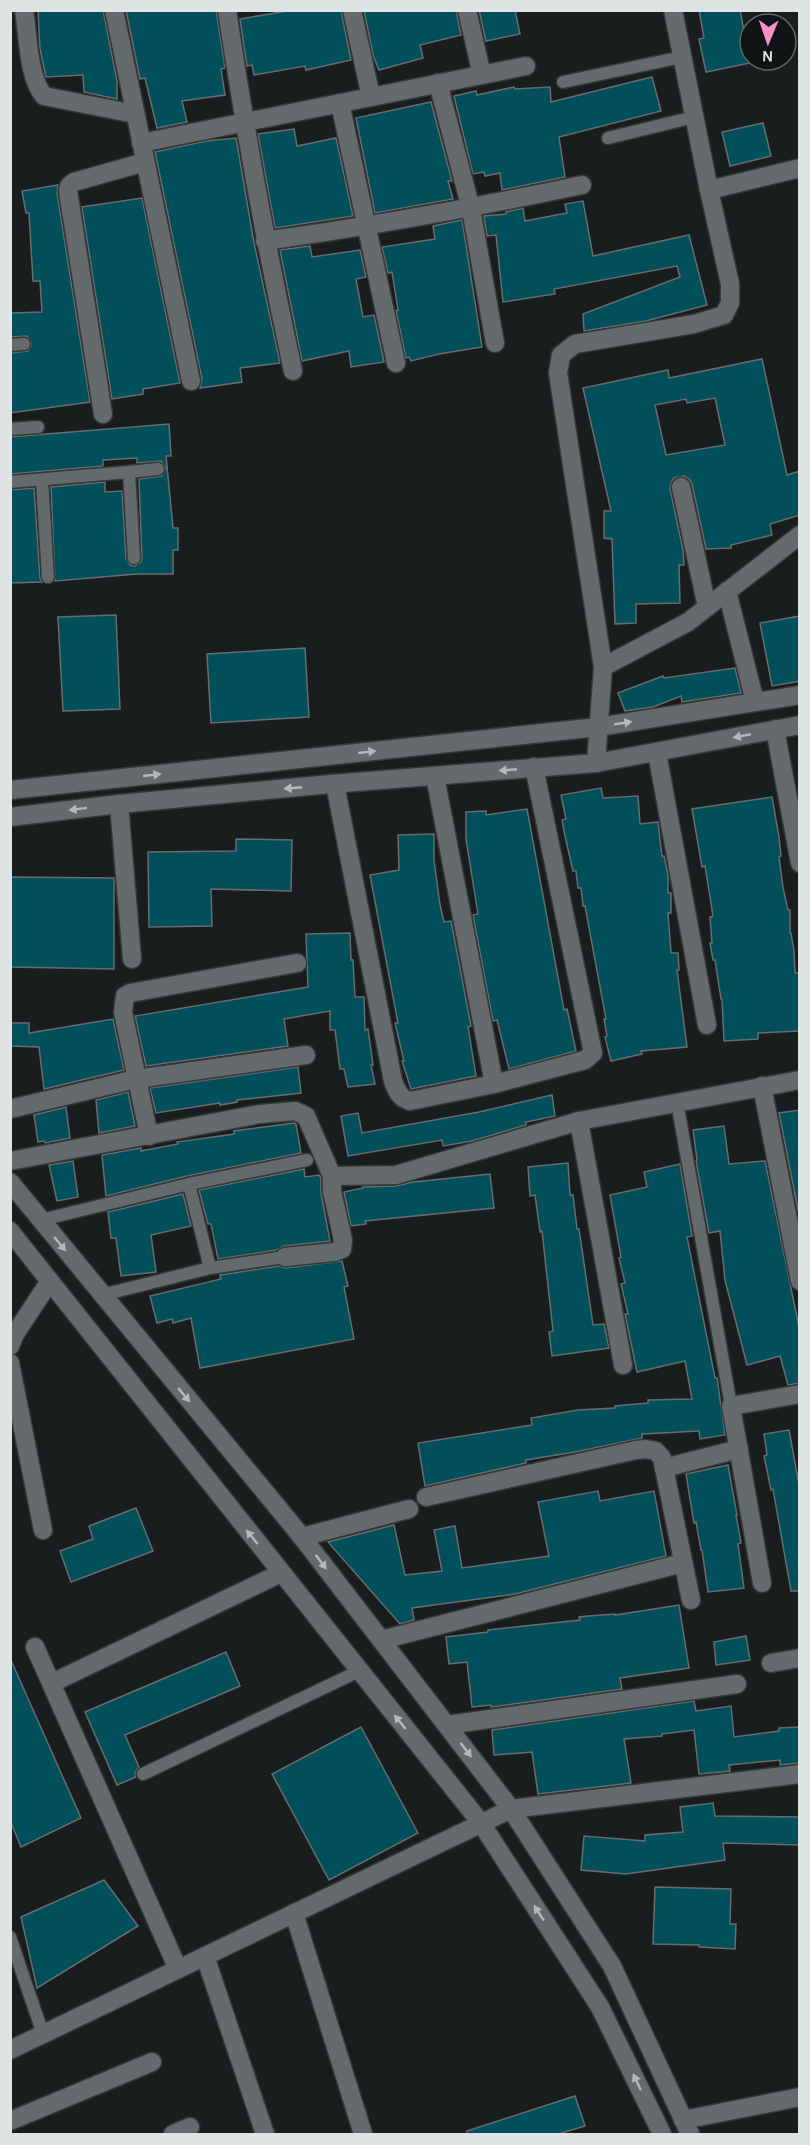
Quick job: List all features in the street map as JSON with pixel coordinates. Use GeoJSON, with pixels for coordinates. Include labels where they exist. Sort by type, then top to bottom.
{"type":"FeatureCollection","features":[{"type":"Feature","properties":{"kind":"street"},"geometry":{"type":"LineString","coordinates":[[24,10],[34,76],[37,88],[44,96],[135,114]]}},
{"type":"Feature","properties":{"kind":"street"},"geometry":{"type":"LineString","coordinates":[[114,10],[191,381]]}},
{"type":"Feature","properties":{"kind":"street"},"geometry":{"type":"LineString","coordinates":[[227,10],[243,122],[292,371]]}},
{"type":"Feature","properties":{"kind":"street"},"geometry":{"type":"LineString","coordinates":[[352,10],[372,97]]}},
{"type":"Feature","properties":{"kind":"street"},"geometry":{"type":"LineString","coordinates":[[466,10],[482,75]]}},
{"type":"Feature","properties":{"kind":"street"},"geometry":{"type":"LineString","coordinates":[[596,763],[603,667],[558,373],[561,355],[575,344],[694,324],[724,315],[730,303],[730,284],[673,10]]}},
{"type":"Feature","properties":{"kind":"street"},"geometry":{"type":"LineString","coordinates":[[141,142],[526,66]]}},
{"type":"Feature","properties":{"kind":"street"},"geometry":{"type":"LineString","coordinates":[[438,83],[471,208],[495,343]]}},
{"type":"Feature","properties":{"kind":"street"},"geometry":{"type":"LineString","coordinates":[[340,103],[396,363]]}},
{"type":"Feature","properties":{"kind":"street"},"geometry":{"type":"LineString","coordinates":[[103,414],[68,191],[69,186],[74,182],[145,162]]}},
{"type":"Feature","properties":{"kind":"street"},"geometry":{"type":"LineString","coordinates":[[709,190],[800,168]]}},
{"type":"Feature","properties":{"kind":"street"},"geometry":{"type":"LineString","coordinates":[[265,241],[368,227],[582,185]]}},
{"type":"Feature","properties":{"kind":"street"},"geometry":{"type":"LineString","coordinates":[[681,487],[707,607]]}},
{"type":"Feature","properties":{"kind":"street"},"geometry":{"type":"LineString","coordinates":[[603,667],[688,622],[800,535]]}},
{"type":"Feature","properties":{"kind":"street"},"geometry":{"type":"LineString","coordinates":[[727,591],[755,702]]}},
{"type":"Feature","properties":{"kind":"street"},"geometry":{"type":"LineString","coordinates":[[10,790],[598,727],[800,695]]}},
{"type":"Feature","properties":{"kind":"street"},"geometry":{"type":"LineString","coordinates":[[10,817],[119,804],[335,784],[596,763],[800,725]]}},
{"type":"Feature","properties":{"kind":"street"},"geometry":{"type":"LineString","coordinates":[[776,729],[800,863]]}},
{"type":"Feature","properties":{"kind":"street"},"geometry":{"type":"LineString","coordinates":[[657,753],[707,1025]]}},
{"type":"Feature","properties":{"kind":"street"},"geometry":{"type":"LineString","coordinates":[[335,784],[397,1092],[402,1099],[410,1101],[494,1084],[585,1060],[592,1053],[534,767]]}},
{"type":"Feature","properties":{"kind":"street"},"geometry":{"type":"LineString","coordinates":[[435,776],[494,1084]]}},
{"type":"Feature","properties":{"kind":"street"},"geometry":{"type":"LineString","coordinates":[[119,804],[132,960]]}},
{"type":"Feature","properties":{"kind":"street"},"geometry":{"type":"LineString","coordinates":[[148,1136],[123,1012],[124,996],[130,993],[297,963]]}},
{"type":"Feature","properties":{"kind":"street"},"geometry":{"type":"LineString","coordinates":[[10,1109],[136,1079],[306,1055]]}},
{"type":"Feature","properties":{"kind":"street"},"geometry":{"type":"LineString","coordinates":[[332,1176],[396,1175],[579,1121],[800,1080]]}},
{"type":"Feature","properties":{"kind":"street"},"geometry":{"type":"LineString","coordinates":[[762,1086],[800,1281]]}},
{"type":"Feature","properties":{"kind":"street"},"geometry":{"type":"LineString","coordinates":[[10,1161],[260,1114],[295,1111],[306,1116],[332,1176],[332,1191],[343,1240],[342,1249],[334,1252],[285,1257]]}},
{"type":"Feature","properties":{"kind":"street"},"geometry":{"type":"LineString","coordinates":[[579,1121],[623,1365]]}},
{"type":"Feature","properties":{"kind":"street"},"geometry":{"type":"LineString","coordinates":[[10,1182],[302,1537],[511,1809],[612,1966],[687,2127],[800,2097]]}},
{"type":"Feature","properties":{"kind":"street"},"geometry":{"type":"LineString","coordinates":[[10,1231],[481,1823],[600,2007],[662,2134]]}},
{"type":"Feature","properties":{"kind":"street"},"geometry":{"type":"LineString","coordinates":[[10,1346],[15,1334],[50,1281]]}},
{"type":"Feature","properties":{"kind":"street"},"geometry":{"type":"LineString","coordinates":[[10,1363],[13,1391],[43,1530]]}},
{"type":"Feature","properties":{"kind":"street"},"geometry":{"type":"LineString","coordinates":[[762,1583],[731,1406],[800,1394]]}},
{"type":"Feature","properties":{"kind":"street"},"geometry":{"type":"LineString","coordinates":[[664,1468],[739,1449]]}},
{"type":"Feature","properties":{"kind":"street"},"geometry":{"type":"LineString","coordinates":[[426,1497],[636,1450],[656,1451],[662,1458],[691,1600]]}},
{"type":"Feature","properties":{"kind":"street"},"geometry":{"type":"LineString","coordinates":[[10,1459],[28,1454]]}},
{"type":"Feature","properties":{"kind":"street"},"geometry":{"type":"LineString","coordinates":[[302,1537],[409,1509]]}},
{"type":"Feature","properties":{"kind":"street"},"geometry":{"type":"LineString","coordinates":[[381,1640],[683,1563]]}},
{"type":"Feature","properties":{"kind":"street"},"geometry":{"type":"LineString","coordinates":[[52,1683],[281,1572]]}},
{"type":"Feature","properties":{"kind":"street"},"geometry":{"type":"LineString","coordinates":[[35,1647],[178,1969]]}},
{"type":"Feature","properties":{"kind":"street"},"geometry":{"type":"LineString","coordinates":[[771,1663],[800,1658]]}},
{"type":"Feature","properties":{"kind":"street"},"geometry":{"type":"LineString","coordinates":[[447,1725],[737,1684]]}},
{"type":"Feature","properties":{"kind":"street"},"geometry":{"type":"LineString","coordinates":[[10,2050],[511,1809],[800,1773]]}},
{"type":"Feature","properties":{"kind":"street"},"geometry":{"type":"LineString","coordinates":[[294,1913],[363,2134]]}},
{"type":"Feature","properties":{"kind":"street"},"geometry":{"type":"LineString","coordinates":[[205,1956],[265,2134]]}},
{"type":"Feature","properties":{"kind":"street"},"geometry":{"type":"LineString","coordinates":[[10,2121],[152,2062]]}},
{"type":"Feature","properties":{"kind":"street"},"geometry":{"type":"LineString","coordinates":[[173,2134],[190,2127]]}},
{"type":"Feature","properties":{"kind":"lane"},"geometry":{"type":"LineString","coordinates":[[563,82],[682,57]]}},
{"type":"Feature","properties":{"kind":"lane"},"geometry":{"type":"LineString","coordinates":[[608,138],[694,117]]}},
{"type":"Feature","properties":{"kind":"lane"},"geometry":{"type":"LineString","coordinates":[[10,345],[24,345]]}},
{"type":"Feature","properties":{"kind":"lane"},"geometry":{"type":"LineString","coordinates":[[10,429],[38,427]]}},
{"type":"Feature","properties":{"kind":"lane"},"geometry":{"type":"LineString","coordinates":[[10,482],[158,469]]}},
{"type":"Feature","properties":{"kind":"lane"},"geometry":{"type":"LineString","coordinates":[[129,472],[134,558]]}},
{"type":"Feature","properties":{"kind":"lane"},"geometry":{"type":"LineString","coordinates":[[42,480],[48,576]]}},
{"type":"Feature","properties":{"kind":"lane"},"geometry":{"type":"LineString","coordinates":[[677,1102],[731,1406]]}},
{"type":"Feature","properties":{"kind":"lane"},"geometry":{"type":"LineString","coordinates":[[41,1220],[189,1184],[307,1160]]}},
{"type":"Feature","properties":{"kind":"lane"},"geometry":{"type":"LineString","coordinates":[[189,1184],[210,1268]]}},
{"type":"Feature","properties":{"kind":"lane"},"geometry":{"type":"LineString","coordinates":[[102,1295],[210,1268],[285,1257]]}},
{"type":"Feature","properties":{"kind":"lane"},"geometry":{"type":"LineString","coordinates":[[143,1774],[359,1671]]}},
{"type":"Feature","properties":{"kind":"lane"},"geometry":{"type":"LineString","coordinates":[[10,1937],[44,2034]]}},
{"type":"Feature","properties":{"kind":"building"},"geometry":{"type":"Polygon","coordinates":[[[38,10],[103,10],[117,81],[117,99],[84,92],[83,75],[46,77],[40,49],[38,10]]]}},
{"type":"Feature","properties":{"kind":"building"},"geometry":{"type":"Polygon","coordinates":[[[126,10],[216,10],[225,68],[221,69],[225,95],[182,101],[187,122],[157,128],[145,78],[140,79],[126,10]]]}},
{"type":"Feature","properties":{"kind":"building"},"geometry":{"type":"Polygon","coordinates":[[[293,10],[341,10],[351,60],[306,70],[305,66],[254,75],[252,65],[247,66],[240,19],[293,10]]]}},
{"type":"Feature","properties":{"kind":"building"},"geometry":{"type":"Polygon","coordinates":[[[364,10],[456,10],[461,35],[420,45],[423,58],[379,70],[373,55],[364,10]]]}},
{"type":"Feature","properties":{"kind":"building"},"geometry":{"type":"Polygon","coordinates":[[[479,10],[515,10],[520,34],[486,41],[479,10]]]}},
{"type":"Feature","properties":{"kind":"building"},"geometry":{"type":"Polygon","coordinates":[[[699,10],[740,10],[738,12],[738,65],[706,72],[699,39],[704,38],[699,10]]]}},
{"type":"Feature","properties":{"kind":"building"},"geometry":{"type":"Polygon","coordinates":[[[652,77],[661,111],[559,137],[565,177],[502,190],[500,173],[485,176],[484,172],[473,174],[454,96],[476,91],[477,95],[514,87],[515,89],[550,87],[551,102],[652,77]]]}},
{"type":"Feature","properties":{"kind":"building"},"geometry":{"type":"Polygon","coordinates":[[[431,102],[452,181],[448,181],[453,199],[375,213],[356,118],[431,102]]]}},
{"type":"Feature","properties":{"kind":"building"},"geometry":{"type":"Polygon","coordinates":[[[763,123],[771,156],[730,166],[722,132],[763,123]]]}},
{"type":"Feature","properties":{"kind":"building"},"geometry":{"type":"Polygon","coordinates":[[[294,129],[297,146],[336,138],[353,216],[275,228],[258,134],[294,129]]]}},
{"type":"Feature","properties":{"kind":"building"},"geometry":{"type":"Polygon","coordinates":[[[236,138],[254,243],[280,363],[240,368],[242,382],[200,388],[202,379],[155,152],[206,141],[236,138]]]}},
{"type":"Feature","properties":{"kind":"building"},"geometry":{"type":"Polygon","coordinates":[[[58,185],[57,193],[90,402],[10,413],[10,353],[28,351],[32,344],[27,336],[10,337],[10,313],[42,312],[40,281],[33,281],[29,213],[26,213],[22,191],[58,185]]]}},
{"type":"Feature","properties":{"kind":"building"},"geometry":{"type":"Polygon","coordinates":[[[142,198],[180,383],[143,389],[143,394],[112,399],[82,207],[142,198]]]}},
{"type":"Feature","properties":{"kind":"building"},"geometry":{"type":"Polygon","coordinates":[[[583,201],[593,256],[689,235],[707,305],[646,321],[584,331],[583,314],[680,277],[677,266],[554,289],[555,294],[503,302],[496,235],[487,236],[484,216],[506,214],[506,212],[523,208],[525,221],[567,213],[565,204],[583,201]]]}},
{"type":"Feature","properties":{"kind":"building"},"geometry":{"type":"Polygon","coordinates":[[[462,220],[482,347],[411,361],[409,357],[406,358],[396,311],[398,310],[392,272],[388,273],[382,247],[435,239],[433,226],[462,220]]]}},
{"type":"Feature","properties":{"kind":"building"},"geometry":{"type":"Polygon","coordinates":[[[310,246],[312,257],[360,250],[366,277],[356,279],[363,317],[374,315],[384,362],[351,367],[349,351],[302,361],[280,250],[310,246]]]}},
{"type":"Feature","properties":{"kind":"building"},"geometry":{"type":"Polygon","coordinates":[[[762,359],[787,475],[800,471],[800,515],[770,524],[772,535],[731,545],[731,548],[706,549],[692,484],[684,476],[674,478],[670,489],[684,565],[679,565],[680,603],[636,604],[636,623],[615,624],[612,539],[604,538],[604,511],[611,511],[583,388],[668,370],[669,378],[762,359]],[[715,398],[687,403],[686,399],[655,405],[666,455],[725,445],[715,398]]]}},
{"type":"Feature","properties":{"kind":"building"},"geometry":{"type":"Polygon","coordinates":[[[169,424],[171,456],[166,456],[173,528],[178,528],[178,550],[173,550],[173,574],[137,574],[55,581],[51,487],[105,482],[105,492],[122,491],[126,558],[130,565],[135,566],[141,562],[142,558],[139,479],[162,476],[166,468],[161,461],[137,463],[137,458],[103,460],[103,466],[10,474],[10,437],[169,424]]]}},
{"type":"Feature","properties":{"kind":"building"},"geometry":{"type":"Polygon","coordinates":[[[34,488],[42,582],[10,583],[10,490],[34,488]]]}},
{"type":"Feature","properties":{"kind":"building"},"geometry":{"type":"Polygon","coordinates":[[[116,615],[120,709],[63,711],[58,617],[116,615]]]}},
{"type":"Feature","properties":{"kind":"building"},"geometry":{"type":"Polygon","coordinates":[[[800,616],[800,681],[772,686],[760,623],[800,616]]]}},
{"type":"Feature","properties":{"kind":"building"},"geometry":{"type":"Polygon","coordinates":[[[305,648],[309,717],[211,723],[207,654],[305,648]]]}},
{"type":"Feature","properties":{"kind":"building"},"geometry":{"type":"Polygon","coordinates":[[[735,668],[741,693],[682,702],[681,696],[653,707],[625,711],[618,693],[663,676],[664,678],[735,668]]]}},
{"type":"Feature","properties":{"kind":"building"},"geometry":{"type":"Polygon","coordinates":[[[601,788],[603,798],[638,796],[640,824],[658,822],[662,856],[664,856],[668,875],[668,893],[671,893],[671,913],[668,913],[671,953],[678,953],[679,970],[677,970],[687,1047],[641,1051],[642,1054],[611,1061],[605,1037],[607,1036],[604,1019],[606,1019],[585,906],[583,906],[581,888],[578,888],[576,871],[573,871],[565,836],[562,820],[566,819],[561,795],[601,788]]]}},
{"type":"Feature","properties":{"kind":"building"},"geometry":{"type":"Polygon","coordinates":[[[772,797],[779,837],[783,888],[788,910],[790,910],[790,933],[795,973],[800,973],[800,1031],[758,1033],[758,1039],[724,1041],[722,999],[710,943],[712,943],[710,917],[713,916],[692,809],[772,797]]]}},
{"type":"Feature","properties":{"kind":"building"},"geometry":{"type":"Polygon","coordinates":[[[527,809],[564,1010],[567,1009],[576,1051],[509,1069],[497,1020],[493,1021],[473,915],[478,914],[466,839],[466,812],[486,811],[486,815],[527,809]]]}},
{"type":"Feature","properties":{"kind":"building"},"geometry":{"type":"Polygon","coordinates":[[[434,834],[434,860],[440,905],[444,922],[451,921],[471,1026],[468,1027],[476,1076],[411,1089],[402,1061],[404,1061],[395,1023],[398,1023],[370,875],[399,870],[398,835],[434,834]]]}},
{"type":"Feature","properties":{"kind":"building"},"geometry":{"type":"Polygon","coordinates":[[[236,839],[292,840],[291,891],[211,889],[212,926],[149,927],[148,852],[236,851],[236,839]]]}},
{"type":"Feature","properties":{"kind":"building"},"geometry":{"type":"Polygon","coordinates":[[[10,877],[114,878],[114,969],[10,967],[10,877]]]}},
{"type":"Feature","properties":{"kind":"building"},"geometry":{"type":"Polygon","coordinates":[[[350,933],[355,997],[364,997],[365,1030],[368,1029],[375,1084],[348,1087],[344,1069],[340,1069],[335,1030],[330,1030],[330,1011],[284,1019],[288,1046],[146,1066],[135,1016],[308,987],[306,934],[350,933]]]}},
{"type":"Feature","properties":{"kind":"building"},"geometry":{"type":"Polygon","coordinates":[[[113,1019],[124,1070],[44,1089],[39,1047],[10,1046],[10,1023],[29,1023],[29,1033],[113,1019]]]}},
{"type":"Feature","properties":{"kind":"building"},"geometry":{"type":"Polygon","coordinates":[[[298,1067],[301,1093],[237,1100],[237,1102],[220,1105],[220,1103],[156,1113],[150,1088],[298,1067]]]}},
{"type":"Feature","properties":{"kind":"building"},"geometry":{"type":"Polygon","coordinates":[[[128,1092],[135,1126],[99,1133],[96,1100],[128,1092]]]}},
{"type":"Feature","properties":{"kind":"building"},"geometry":{"type":"Polygon","coordinates":[[[552,1095],[555,1116],[526,1122],[526,1125],[472,1141],[443,1146],[442,1140],[348,1156],[341,1116],[358,1113],[362,1133],[479,1112],[552,1095]]]}},
{"type":"Feature","properties":{"kind":"building"},"geometry":{"type":"Polygon","coordinates":[[[66,1107],[70,1138],[45,1143],[44,1141],[38,1142],[34,1115],[66,1107]]]}},
{"type":"Feature","properties":{"kind":"building"},"geometry":{"type":"Polygon","coordinates":[[[800,1110],[800,1220],[779,1113],[800,1110]]]}},
{"type":"Feature","properties":{"kind":"building"},"geometry":{"type":"Polygon","coordinates":[[[294,1123],[301,1153],[187,1176],[106,1196],[102,1155],[141,1148],[141,1151],[178,1144],[177,1142],[234,1134],[234,1131],[294,1123]]]}},
{"type":"Feature","properties":{"kind":"building"},"geometry":{"type":"Polygon","coordinates":[[[724,1126],[729,1164],[765,1161],[800,1332],[800,1383],[788,1385],[780,1356],[747,1365],[725,1280],[720,1231],[709,1233],[693,1130],[724,1126]]]}},
{"type":"Feature","properties":{"kind":"building"},"geometry":{"type":"Polygon","coordinates":[[[73,1161],[78,1197],[57,1201],[49,1165],[73,1161]]]}},
{"type":"Feature","properties":{"kind":"building"},"geometry":{"type":"Polygon","coordinates":[[[568,1163],[570,1195],[573,1195],[593,1325],[604,1324],[609,1348],[552,1356],[549,1332],[553,1331],[542,1231],[540,1232],[535,1195],[530,1196],[528,1167],[568,1163]]]}},
{"type":"Feature","properties":{"kind":"building"},"geometry":{"type":"Polygon","coordinates":[[[680,1164],[692,1236],[687,1237],[715,1378],[717,1378],[725,1435],[700,1439],[699,1431],[642,1434],[642,1438],[526,1460],[526,1463],[425,1486],[418,1443],[532,1425],[531,1418],[578,1410],[615,1408],[615,1406],[648,1403],[648,1400],[692,1399],[685,1361],[637,1372],[625,1314],[628,1314],[621,1284],[625,1283],[610,1195],[647,1187],[644,1172],[680,1164]]]}},
{"type":"Feature","properties":{"kind":"building"},"geometry":{"type":"Polygon","coordinates":[[[304,1169],[305,1177],[319,1175],[321,1178],[321,1193],[330,1241],[284,1246],[277,1250],[218,1259],[211,1224],[208,1224],[199,1190],[304,1169]]]}},
{"type":"Feature","properties":{"kind":"building"},"geometry":{"type":"Polygon","coordinates":[[[490,1174],[494,1208],[365,1221],[366,1224],[351,1226],[344,1192],[363,1187],[396,1186],[413,1182],[490,1174]]]}},
{"type":"Feature","properties":{"kind":"building"},"geometry":{"type":"Polygon","coordinates":[[[183,1194],[191,1226],[151,1235],[156,1272],[121,1276],[116,1238],[111,1238],[108,1212],[183,1194]]]}},
{"type":"Feature","properties":{"kind":"building"},"geometry":{"type":"Polygon","coordinates":[[[342,1261],[348,1286],[344,1287],[354,1339],[200,1368],[191,1318],[173,1323],[172,1319],[157,1323],[150,1296],[221,1279],[220,1275],[279,1266],[286,1268],[342,1261]]]}},
{"type":"Feature","properties":{"kind":"building"},"geometry":{"type":"Polygon","coordinates":[[[789,1430],[800,1490],[800,1591],[791,1591],[773,1489],[771,1490],[764,1456],[767,1455],[764,1434],[789,1430]]]}},
{"type":"Feature","properties":{"kind":"building"},"geometry":{"type":"Polygon","coordinates":[[[728,1465],[741,1543],[738,1544],[744,1588],[708,1592],[686,1474],[728,1465]]]}},
{"type":"Feature","properties":{"kind":"building"},"geometry":{"type":"Polygon","coordinates":[[[598,1491],[600,1501],[654,1491],[666,1556],[515,1594],[412,1608],[414,1620],[400,1624],[328,1542],[394,1525],[405,1575],[442,1571],[434,1530],[455,1526],[462,1568],[549,1556],[538,1502],[598,1491]]]}},
{"type":"Feature","properties":{"kind":"building"},"geometry":{"type":"Polygon","coordinates":[[[136,1508],[153,1551],[71,1582],[60,1551],[93,1539],[89,1526],[136,1508]]]}},
{"type":"Feature","properties":{"kind":"building"},"geometry":{"type":"Polygon","coordinates":[[[679,1605],[689,1668],[620,1678],[622,1689],[491,1707],[491,1705],[472,1707],[467,1662],[449,1664],[446,1637],[679,1605]]]}},
{"type":"Feature","properties":{"kind":"building"},"geometry":{"type":"Polygon","coordinates":[[[746,1636],[750,1660],[716,1665],[714,1642],[746,1636]]]}},
{"type":"Feature","properties":{"kind":"building"},"geometry":{"type":"Polygon","coordinates":[[[226,1652],[240,1686],[125,1735],[139,1767],[135,1773],[136,1777],[117,1785],[85,1712],[226,1652]]]}},
{"type":"Feature","properties":{"kind":"building"},"geometry":{"type":"Polygon","coordinates":[[[10,1658],[81,1818],[21,1847],[10,1820],[10,1658]]]}},
{"type":"Feature","properties":{"kind":"building"},"geometry":{"type":"Polygon","coordinates":[[[694,1701],[696,1711],[731,1706],[734,1737],[779,1731],[779,1728],[800,1727],[800,1763],[780,1765],[780,1760],[729,1765],[730,1771],[699,1774],[694,1730],[662,1734],[662,1736],[624,1739],[631,1783],[538,1794],[532,1752],[494,1755],[492,1730],[694,1701]]]}},
{"type":"Feature","properties":{"kind":"building"},"geometry":{"type":"Polygon","coordinates":[[[361,1727],[418,1833],[329,1880],[272,1774],[361,1727]]]}},
{"type":"Feature","properties":{"kind":"building"},"geometry":{"type":"Polygon","coordinates":[[[713,1803],[715,1816],[800,1817],[800,1845],[723,1843],[725,1860],[626,1874],[581,1870],[584,1836],[645,1841],[645,1835],[683,1832],[680,1807],[713,1803]]]}},
{"type":"Feature","properties":{"kind":"building"},"geometry":{"type":"Polygon","coordinates":[[[104,1880],[138,1926],[37,1988],[21,1917],[104,1880]]]}},
{"type":"Feature","properties":{"kind":"building"},"geometry":{"type":"Polygon","coordinates":[[[655,1887],[731,1889],[730,1924],[736,1924],[735,1949],[699,1947],[699,1945],[653,1944],[655,1887]]]}},
{"type":"Feature","properties":{"kind":"building"},"geometry":{"type":"Polygon","coordinates":[[[575,2096],[585,2126],[558,2134],[467,2134],[467,2131],[575,2096]]]}}]}
